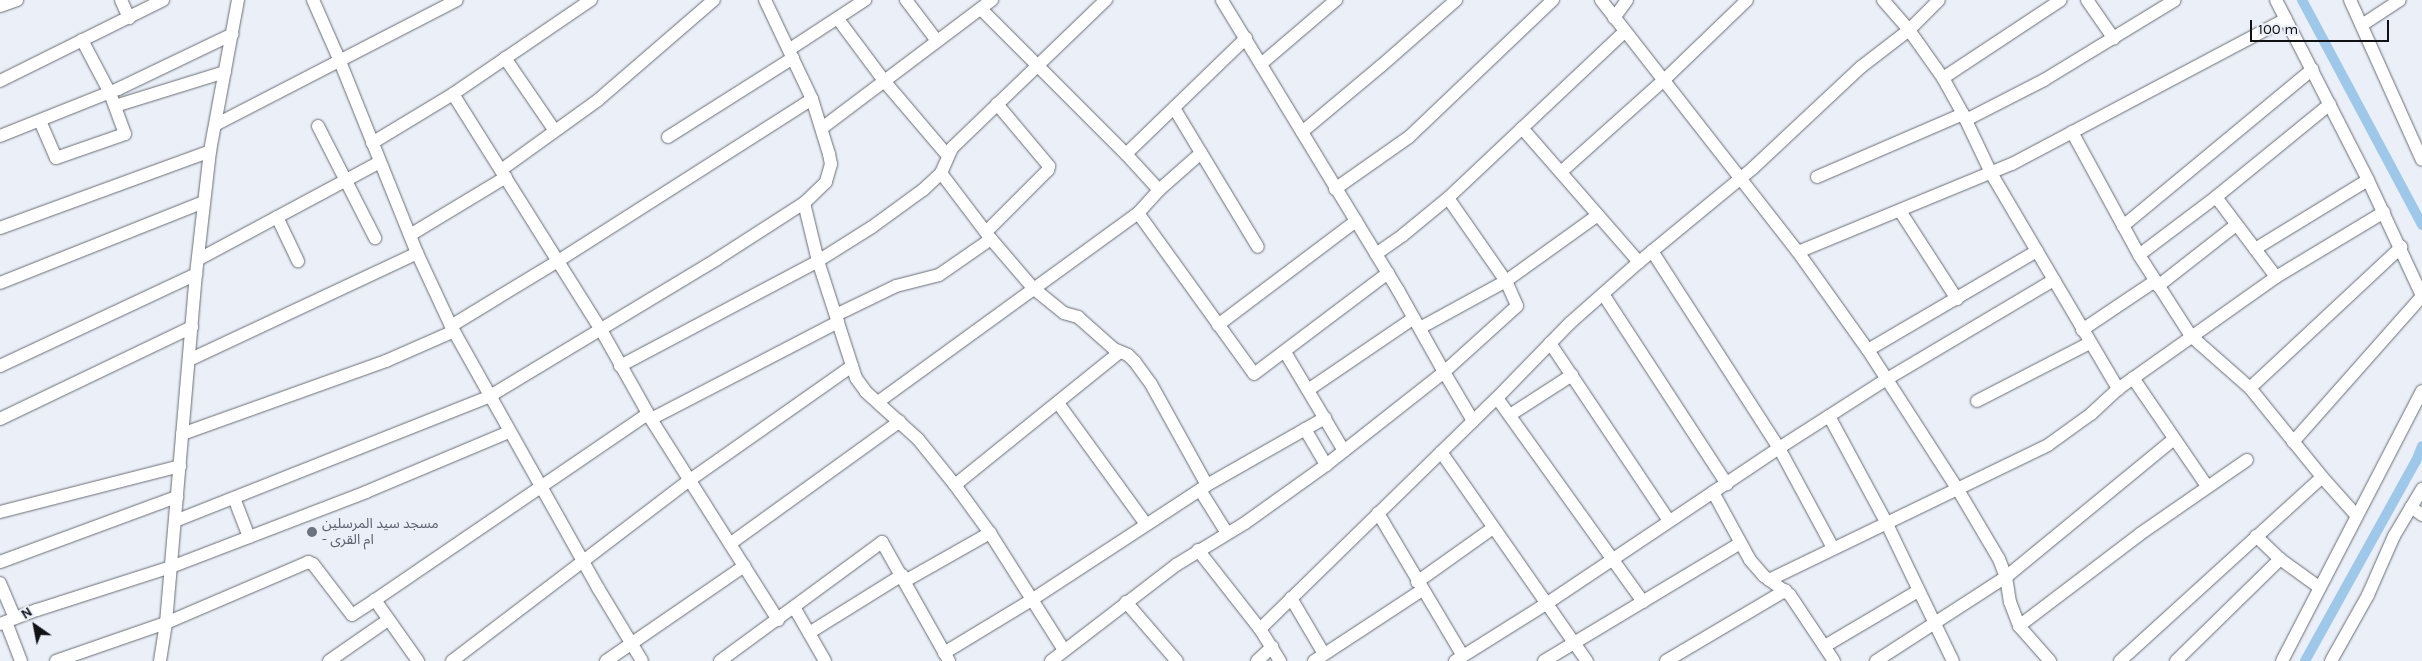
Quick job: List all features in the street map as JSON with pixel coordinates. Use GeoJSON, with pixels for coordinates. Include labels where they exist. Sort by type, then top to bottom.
{"type":"FeatureCollection","features":[{"type":"Feature","properties":{"kind":"street"},"geometry":{"type":"LineString","coordinates":[[0,6],[17,0]]}},
{"type":"Feature","properties":{"kind":"street"},"geometry":{"type":"LineString","coordinates":[[121,0],[129,18]]}},
{"type":"Feature","properties":{"kind":"street"},"geometry":{"type":"LineString","coordinates":[[0,81],[163,0]]}},
{"type":"Feature","properties":{"kind":"street"},"geometry":{"type":"LineString","coordinates":[[160,661],[166,624],[196,274],[210,151],[238,0]]}},
{"type":"Feature","properties":{"kind":"street"},"geometry":{"type":"LineString","coordinates":[[313,0],[340,60],[417,253],[452,328],[509,432],[642,661]]}},
{"type":"Feature","properties":{"kind":"street"},"geometry":{"type":"LineString","coordinates":[[215,125],[457,0]]}},
{"type":"Feature","properties":{"kind":"street"},"geometry":{"type":"LineString","coordinates":[[372,142],[453,94],[591,0]]}},
{"type":"Feature","properties":{"kind":"street"},"geometry":{"type":"LineString","coordinates":[[410,235],[504,173],[555,131],[598,100],[714,0]]}},
{"type":"Feature","properties":{"kind":"street"},"geometry":{"type":"LineString","coordinates":[[175,521],[490,396],[717,258],[804,203],[820,190],[829,173],[831,164],[822,128],[812,99],[765,0]]}},
{"type":"Feature","properties":{"kind":"street"},"geometry":{"type":"LineString","coordinates":[[668,137],[865,0]]}},
{"type":"Feature","properties":{"kind":"street"},"geometry":{"type":"LineString","coordinates":[[906,0],[937,41]]}},
{"type":"Feature","properties":{"kind":"street"},"geometry":{"type":"LineString","coordinates":[[822,128],[992,0]]}},
{"type":"Feature","properties":{"kind":"street"},"geometry":{"type":"LineString","coordinates":[[620,366],[818,261],[872,227],[923,190],[941,173],[952,148],[1106,0]]}},
{"type":"Feature","properties":{"kind":"street"},"geometry":{"type":"LineString","coordinates":[[1222,0],[1335,189],[1388,273],[1473,421]]}},
{"type":"Feature","properties":{"kind":"street"},"geometry":{"type":"LineString","coordinates":[[1261,64],[1336,0]]}},
{"type":"Feature","properties":{"kind":"street"},"geometry":{"type":"LineString","coordinates":[[1302,132],[1456,0]]}},
{"type":"Feature","properties":{"kind":"street"},"geometry":{"type":"LineString","coordinates":[[1335,189],[1416,132],[1553,0]]}},
{"type":"Feature","properties":{"kind":"street"},"geometry":{"type":"LineString","coordinates":[[1601,0],[1739,179],[1798,252],[1868,350],[1957,488],[1999,559],[2006,577],[2010,602],[2018,626],[2050,661]]}},
{"type":"Feature","properties":{"kind":"street"},"geometry":{"type":"LineString","coordinates":[[1614,18],[1627,0]]}},
{"type":"Feature","properties":{"kind":"street"},"geometry":{"type":"LineString","coordinates":[[1561,172],[1664,80],[1747,0]]}},
{"type":"Feature","properties":{"kind":"street"},"geometry":{"type":"LineString","coordinates":[[1882,0],[1909,30],[1943,78],[1965,117],[1991,173],[2118,389]]}},
{"type":"Feature","properties":{"kind":"street"},"geometry":{"type":"LineString","coordinates":[[1260,629],[1497,398],[1550,343],[1639,262],[1739,179],[1861,67],[1909,30],[1939,0]]}},
{"type":"Feature","properties":{"kind":"street"},"geometry":{"type":"LineString","coordinates":[[1943,78],[2060,0]]}},
{"type":"Feature","properties":{"kind":"street"},"geometry":{"type":"LineString","coordinates":[[2088,0],[2114,39]]}},
{"type":"Feature","properties":{"kind":"street"},"geometry":{"type":"LineString","coordinates":[[1818,177],[1965,117],[2044,80],[2175,0]]}},
{"type":"Feature","properties":{"kind":"street"},"geometry":{"type":"LineString","coordinates":[[2276,0],[2384,212],[2422,296],[2293,442]]}},
{"type":"Feature","properties":{"kind":"street"},"geometry":{"type":"LineString","coordinates":[[2350,0],[2422,160]]}},
{"type":"Feature","properties":{"kind":"street"},"geometry":{"type":"LineString","coordinates":[[2362,25],[2400,0]]}},
{"type":"Feature","properties":{"kind":"street"},"geometry":{"type":"LineString","coordinates":[[981,9],[1126,154],[1159,190]]}},
{"type":"Feature","properties":{"kind":"street"},"geometry":{"type":"LineString","coordinates":[[838,19],[885,82],[948,156]]}},
{"type":"Feature","properties":{"kind":"street"},"geometry":{"type":"LineString","coordinates":[[1798,252],[1991,173],[2286,19]]}},
{"type":"Feature","properties":{"kind":"street"},"geometry":{"type":"LineString","coordinates":[[1376,254],[1403,235],[1448,198],[1625,31]]}},
{"type":"Feature","properties":{"kind":"street"},"geometry":{"type":"LineString","coordinates":[[0,136],[110,93],[233,34]]}},
{"type":"Feature","properties":{"kind":"street"},"geometry":{"type":"LineString","coordinates":[[1126,154],[1246,38]]}},
{"type":"Feature","properties":{"kind":"street"},"geometry":{"type":"LineString","coordinates":[[40,120],[54,156],[58,157],[125,134],[116,106],[82,40]]}},
{"type":"Feature","properties":{"kind":"street"},"geometry":{"type":"LineString","coordinates":[[506,58],[555,131]]}},
{"type":"Feature","properties":{"kind":"street"},"geometry":{"type":"LineString","coordinates":[[2123,226],[2312,69]]}},
{"type":"Feature","properties":{"kind":"street"},"geometry":{"type":"LineString","coordinates":[[116,106],[225,72]]}},
{"type":"Feature","properties":{"kind":"street"},"geometry":{"type":"LineString","coordinates":[[453,94],[600,328],[649,417],[731,543],[778,620]]}},
{"type":"Feature","properties":{"kind":"street"},"geometry":{"type":"LineString","coordinates":[[182,434],[386,361],[452,328],[812,99]]}},
{"type":"Feature","properties":{"kind":"street"},"geometry":{"type":"LineString","coordinates":[[56,661],[166,624],[308,562],[313,564],[352,615],[541,486],[649,417],[837,319],[896,286],[939,275],[989,236],[1048,170],[1049,166],[997,104]]}},
{"type":"Feature","properties":{"kind":"street"},"geometry":{"type":"LineString","coordinates":[[2139,255],[2216,197],[2330,104]]}},
{"type":"Feature","properties":{"kind":"street"},"geometry":{"type":"LineString","coordinates":[[1174,108],[1258,247]]}},
{"type":"Feature","properties":{"kind":"street"},"geometry":{"type":"LineString","coordinates":[[318,126],[375,238]]}},
{"type":"Feature","properties":{"kind":"street"},"geometry":{"type":"LineString","coordinates":[[1522,128],[1639,262]]}},
{"type":"Feature","properties":{"kind":"street"},"geometry":{"type":"LineString","coordinates":[[2072,132],[2139,255],[2191,336],[2250,388],[2322,477],[2356,515]]}},
{"type":"Feature","properties":{"kind":"street"},"geometry":{"type":"LineString","coordinates":[[0,228],[210,151]]}},
{"type":"Feature","properties":{"kind":"street"},"geometry":{"type":"LineString","coordinates":[[878,402],[1138,213],[1159,190],[1201,153]]}},
{"type":"Feature","properties":{"kind":"street"},"geometry":{"type":"LineString","coordinates":[[198,259],[380,162]]}},
{"type":"Feature","properties":{"kind":"street"},"geometry":{"type":"LineString","coordinates":[[941,173],[989,236],[1033,288],[1064,313],[1081,318],[1114,349],[1128,355],[1135,362],[1151,384],[1228,533]]}},
{"type":"Feature","properties":{"kind":"street"},"geometry":{"type":"LineString","coordinates":[[2255,249],[2368,180]]}},
{"type":"Feature","properties":{"kind":"street"},"geometry":{"type":"LineString","coordinates":[[2216,197],[2276,277]]}},
{"type":"Feature","properties":{"kind":"street"},"geometry":{"type":"LineString","coordinates":[[1051,661],[1126,602],[1198,550],[1228,533],[1326,465],[1444,372],[1515,310],[1516,302],[1506,281],[1448,198]]}},
{"type":"Feature","properties":{"kind":"street"},"geometry":{"type":"LineString","coordinates":[[0,283],[204,202]]}},
{"type":"Feature","properties":{"kind":"street"},"geometry":{"type":"LineString","coordinates":[[804,203],[818,261],[852,366],[861,385],[918,439],[955,485],[990,533],[1064,650]]}},
{"type":"Feature","properties":{"kind":"street"},"geometry":{"type":"LineString","coordinates":[[1900,211],[1956,299]]}},
{"type":"Feature","properties":{"kind":"street"},"geometry":{"type":"LineString","coordinates":[[1769,580],[2048,445],[2091,414],[2118,389],[2276,277],[2384,212]]}},
{"type":"Feature","properties":{"kind":"street"},"geometry":{"type":"LineString","coordinates":[[1138,213],[1254,374],[1388,273]]}},
{"type":"Feature","properties":{"kind":"street"},"geometry":{"type":"LineString","coordinates":[[1308,390],[1417,323],[1506,281],[1598,215]]}},
{"type":"Feature","properties":{"kind":"street"},"geometry":{"type":"LineString","coordinates":[[278,217],[298,261]]}},
{"type":"Feature","properties":{"kind":"street"},"geometry":{"type":"LineString","coordinates":[[1218,325],[1356,222]]}},
{"type":"Feature","properties":{"kind":"street"},"geometry":{"type":"LineString","coordinates":[[2082,330],[2156,283],[2236,225]]}},
{"type":"Feature","properties":{"kind":"street"},"geometry":{"type":"LineString","coordinates":[[2250,388],[2401,247]]}},
{"type":"Feature","properties":{"kind":"street"},"geometry":{"type":"LineString","coordinates":[[1652,251],[1779,448],[1833,548]]}},
{"type":"Feature","properties":{"kind":"street"},"geometry":{"type":"LineString","coordinates":[[1868,350],[2037,251]]}},
{"type":"Feature","properties":{"kind":"street"},"geometry":{"type":"LineString","coordinates":[[189,360],[417,253]]}},
{"type":"Feature","properties":{"kind":"street"},"geometry":{"type":"LineString","coordinates":[[0,366],[196,274]]}},
{"type":"Feature","properties":{"kind":"street"},"geometry":{"type":"LineString","coordinates":[[1378,513],[1459,659],[1546,604],[1779,448],[1887,379],[2054,280]]}},
{"type":"Feature","properties":{"kind":"street"},"geometry":{"type":"LineString","coordinates":[[1604,294],[1727,484]]}},
{"type":"Feature","properties":{"kind":"street"},"geometry":{"type":"LineString","coordinates":[[0,419],[192,327]]}},
{"type":"Feature","properties":{"kind":"street"},"geometry":{"type":"LineString","coordinates":[[1550,343],[1669,521]]}},
{"type":"Feature","properties":{"kind":"street"},"geometry":{"type":"LineString","coordinates":[[1976,401],[2090,343]]}},
{"type":"Feature","properties":{"kind":"street"},"geometry":{"type":"LineString","coordinates":[[955,485],[1120,352]]}},
{"type":"Feature","properties":{"kind":"street"},"geometry":{"type":"LineString","coordinates":[[1285,352],[1344,451]]}},
{"type":"Feature","properties":{"kind":"street"},"geometry":{"type":"LineString","coordinates":[[452,661],[690,480],[852,366]]}},
{"type":"Feature","properties":{"kind":"street"},"geometry":{"type":"LineString","coordinates":[[1510,415],[1572,375]]}},
{"type":"Feature","properties":{"kind":"street"},"geometry":{"type":"LineString","coordinates":[[2133,378],[2173,440],[2207,486]]}},
{"type":"Feature","properties":{"kind":"street"},"geometry":{"type":"LineString","coordinates":[[2282,661],[2356,515],[2394,448],[2422,391]]}},
{"type":"Feature","properties":{"kind":"street"},"geometry":{"type":"LineString","coordinates":[[1497,398],[1611,560],[1643,602]]}},
{"type":"Feature","properties":{"kind":"street"},"geometry":{"type":"LineString","coordinates":[[1058,403],[1146,524]]}},
{"type":"Feature","properties":{"kind":"street"},"geometry":{"type":"LineString","coordinates":[[1829,416],[1886,522],[1953,661]]}},
{"type":"Feature","properties":{"kind":"street"},"geometry":{"type":"LineString","coordinates":[[720,661],[778,620],[878,543],[886,545],[946,657],[1146,524],[1325,418]]}},
{"type":"Feature","properties":{"kind":"street"},"geometry":{"type":"LineString","coordinates":[[731,543],[900,421]]}},
{"type":"Feature","properties":{"kind":"street"},"geometry":{"type":"LineString","coordinates":[[1305,429],[1326,465]]}},
{"type":"Feature","properties":{"kind":"street"},"geometry":{"type":"LineString","coordinates":[[7,621],[171,567],[374,488],[509,432]]}},
{"type":"Feature","properties":{"kind":"street"},"geometry":{"type":"LineString","coordinates":[[1876,661],[2006,577],[2173,440]]}},
{"type":"Feature","properties":{"kind":"street"},"geometry":{"type":"LineString","coordinates":[[1442,452],[1587,661]]}},
{"type":"Feature","properties":{"kind":"street"},"geometry":{"type":"LineString","coordinates":[[2018,626],[2207,486],[2247,460]]}},
{"type":"Feature","properties":{"kind":"street"},"geometry":{"type":"LineString","coordinates":[[0,512],[180,466]]}},
{"type":"Feature","properties":{"kind":"street"},"geometry":{"type":"LineString","coordinates":[[2120,661],[2322,477]]}},
{"type":"Feature","properties":{"kind":"street"},"geometry":{"type":"LineString","coordinates":[[2331,661],[2351,627],[2411,507],[2422,489]]}},
{"type":"Feature","properties":{"kind":"street"},"geometry":{"type":"LineString","coordinates":[[1713,492],[1740,543],[1759,571],[1769,580],[1786,590],[1829,656],[1918,591]]}},
{"type":"Feature","properties":{"kind":"street"},"geometry":{"type":"LineString","coordinates":[[0,562],[177,497]]}},
{"type":"Feature","properties":{"kind":"street"},"geometry":{"type":"LineString","coordinates":[[234,498],[249,537]]}},
{"type":"Feature","properties":{"kind":"street"},"geometry":{"type":"LineString","coordinates":[[2411,507],[2422,515]]}},
{"type":"Feature","properties":{"kind":"street"},"geometry":{"type":"LineString","coordinates":[[1291,598],[1319,658],[1419,586],[1493,528]]}},
{"type":"Feature","properties":{"kind":"street"},"geometry":{"type":"LineString","coordinates":[[809,633],[904,578],[990,533]]}},
{"type":"Feature","properties":{"kind":"street"},"geometry":{"type":"LineString","coordinates":[[2256,536],[2280,559],[2319,587]]}},
{"type":"Feature","properties":{"kind":"street"},"geometry":{"type":"LineString","coordinates":[[1544,661],[1740,543]]}},
{"type":"Feature","properties":{"kind":"street"},"geometry":{"type":"LineString","coordinates":[[1198,550],[1260,629],[1280,661]]}},
{"type":"Feature","properties":{"kind":"street"},"geometry":{"type":"LineString","coordinates":[[2176,661],[2280,559]]}},
{"type":"Feature","properties":{"kind":"street"},"geometry":{"type":"LineString","coordinates":[[606,661],[744,566]]}},
{"type":"Feature","properties":{"kind":"street"},"geometry":{"type":"LineString","coordinates":[[0,583],[7,621],[21,661]]}},
{"type":"Feature","properties":{"kind":"street"},"geometry":{"type":"LineString","coordinates":[[1666,661],[1786,590]]}},
{"type":"Feature","properties":{"kind":"street"},"geometry":{"type":"LineString","coordinates":[[375,600],[418,661]]}},
{"type":"Feature","properties":{"kind":"street"},"geometry":{"type":"LineString","coordinates":[[1126,602],[1177,661]]}},
{"type":"Feature","properties":{"kind":"street"},"geometry":{"type":"LineString","coordinates":[[794,607],[825,661]]}},
{"type":"Feature","properties":{"kind":"street"},"geometry":{"type":"LineString","coordinates":[[332,660],[388,620]]}},
{"type":"Feature","properties":{"kind":"street"},"geometry":{"type":"LineString","coordinates":[[1257,661],[1272,646]]}},
{"type":"Feature","properties":{"kind":"waterway"},"geometry":{"type":"LineString","coordinates":[[2302,0],[2422,225]]}},
{"type":"Feature","properties":{"kind":"waterway"},"geometry":{"type":"LineString","coordinates":[[2305,661],[2416,461],[2422,446]]}},
{"type":"Feature","properties":{"kind":"place","name":"مسجد سيد المرسلين - ام القرى"},"geometry":{"type":"Point","coordinates":[312,532]}}]}
